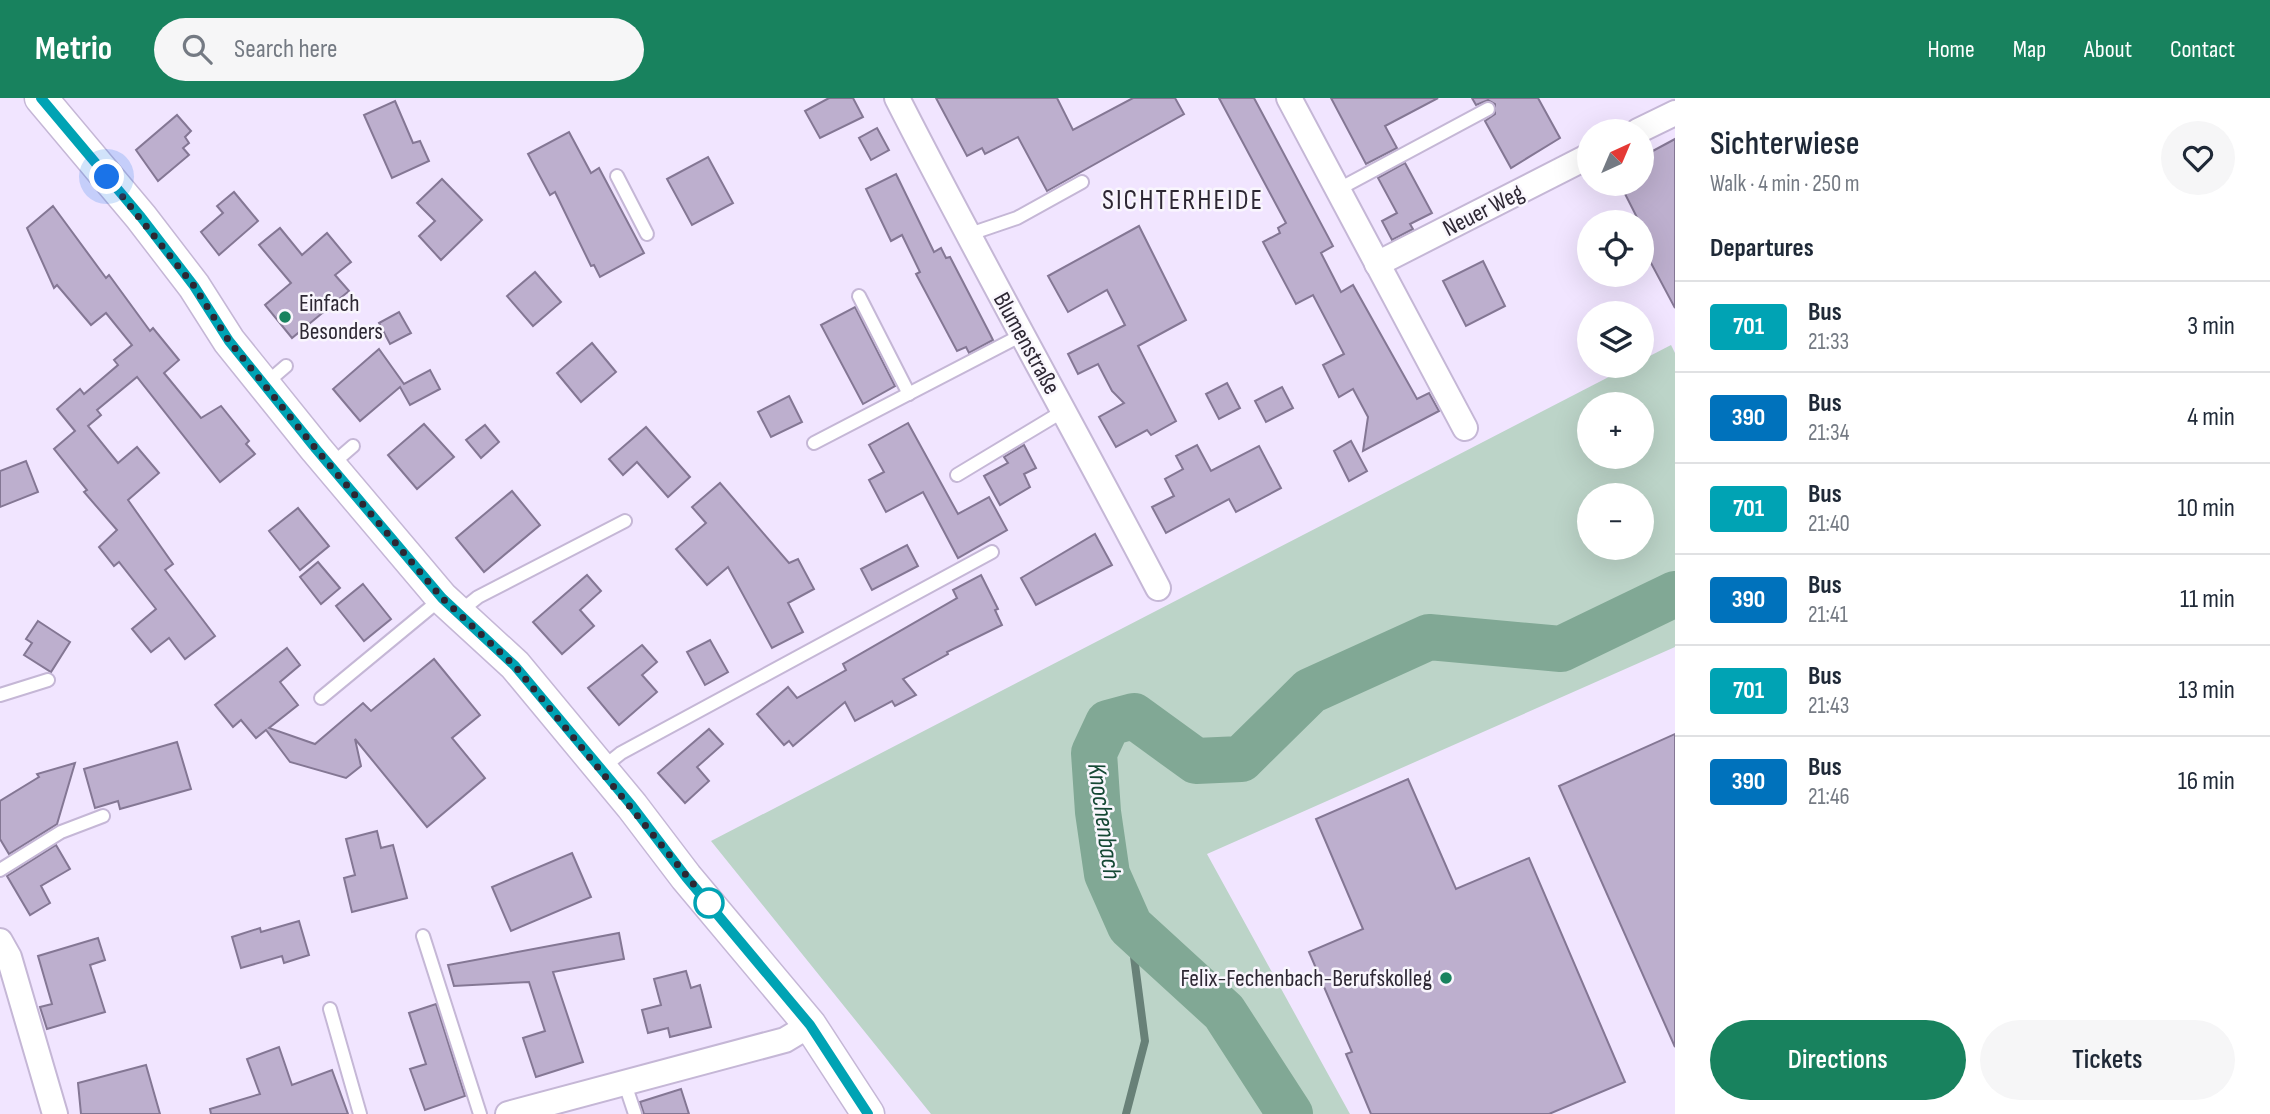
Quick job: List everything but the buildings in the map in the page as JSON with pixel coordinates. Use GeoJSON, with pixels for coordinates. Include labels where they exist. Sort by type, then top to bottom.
{"type":"FeatureCollection","features":[{"type":"Feature","properties":{"kind":"street"},"geometry":{"type":"LineString","coordinates":[[41,98],[147,211],[198,283],[229,341],[275,376],[324,458],[450,606],[515,666],[810,1025],[867,1114]]}},
{"type":"Feature","properties":{"kind":"street","name":"Blumenstraße"},"geometry":{"type":"LineString","coordinates":[[897,98],[967,235],[1065,410],[1158,588]]}},
{"type":"Feature","properties":{"kind":"street"},"geometry":{"type":"LineString","coordinates":[[1289,98],[1465,428]]}},
{"type":"Feature","properties":{"kind":"street"},"geometry":{"type":"LineString","coordinates":[[1654,124],[1675,113]]}},
{"type":"Feature","properties":{"kind":"street","name":"Neuer Weg"},"geometry":{"type":"LineString","coordinates":[[1377,264],[1577,162]]}},
{"type":"Feature","properties":{"kind":"street"},"geometry":{"type":"LineString","coordinates":[[0,941],[9,957],[55,1114]]}},
{"type":"Feature","properties":{"kind":"street"},"geometry":{"type":"LineString","coordinates":[[508,1114],[785,1040],[810,1025]]}},
{"type":"Feature","properties":{"kind":"lane"},"geometry":{"type":"LineString","coordinates":[[1337,190],[1488,109]]}},
{"type":"Feature","properties":{"kind":"lane"},"geometry":{"type":"LineString","coordinates":[[617,176],[647,234]]}},
{"type":"Feature","properties":{"kind":"lane"},"geometry":{"type":"LineString","coordinates":[[967,235],[1017,218],[1082,182]]}},
{"type":"Feature","properties":{"kind":"lane"},"geometry":{"type":"LineString","coordinates":[[859,296],[909,394]]}},
{"type":"Feature","properties":{"kind":"lane"},"geometry":{"type":"LineString","coordinates":[[814,443],[1022,335]]}},
{"type":"Feature","properties":{"kind":"lane"},"geometry":{"type":"LineString","coordinates":[[957,475],[1065,410]]}},
{"type":"Feature","properties":{"kind":"lane"},"geometry":{"type":"LineString","coordinates":[[321,698],[450,606],[478,597],[625,521]]}},
{"type":"Feature","properties":{"kind":"lane"},"geometry":{"type":"LineString","coordinates":[[601,769],[621,753],[992,552]]}},
{"type":"Feature","properties":{"kind":"lane"},"geometry":{"type":"LineString","coordinates":[[0,695],[48,680]]}},
{"type":"Feature","properties":{"kind":"lane"},"geometry":{"type":"LineString","coordinates":[[0,870],[61,832],[103,816]]}},
{"type":"Feature","properties":{"kind":"lane"},"geometry":{"type":"LineString","coordinates":[[423,936],[480,1114]]}},
{"type":"Feature","properties":{"kind":"lane"},"geometry":{"type":"LineString","coordinates":[[330,1009],[360,1114]]}},
{"type":"Feature","properties":{"kind":"lane"},"geometry":{"type":"LineString","coordinates":[[625,1084],[635,1114]]}},
{"type":"Feature","properties":{"kind":"green space"},"geometry":{"type":"Polygon","coordinates":[[[1671,345],[1675,353],[1675,647],[1207,854],[1350,1114],[931,1114],[711,841],[1577,393],[1577,469],[1654,469],[1654,392],[1580,392],[1607,378],[1654,378],[1654,354],[1671,345]]]}},
{"type":"Feature","properties":{"kind":"waterway","name":"Knochenbach"},"geometry":{"type":"LineString","coordinates":[[1290,1114],[1224,1012],[1130,926],[1107,874],[1098,812],[1094,753],[1108,723],[1134,716],[1196,761],[1241,759],[1310,691],[1429,637],[1561,649],[1675,594]]}},
{"type":"Feature","properties":{"kind":"waterway"},"geometry":{"type":"LineString","coordinates":[[1126,1114],[1145,1041],[1130,926]]}},
{"type":"Feature","properties":{"kind":"bus line","name":"701"},"geometry":{"type":"LineString","coordinates":[[41,98],[141,217],[194,286],[229,341],[316,449],[442,598],[515,666],[632,806],[686,877],[810,1025],[868,1114]]}},
{"type":"Feature","properties":{"kind":"place","name":"Einfach Besonders"},"geometry":{"type":"Point","coordinates":[285,317]}},
{"type":"Feature","properties":{"kind":"place","name":"Felix-Fechenbach-Berufskolleg"},"geometry":{"type":"Point","coordinates":[1446,978]}},
{"type":"Feature","properties":{"kind":"district","name":"SICHTERHEIDE"},"geometry":{"type":"Point","coordinates":[1183,199]}},
{"type":"Feature","properties":{"kind":"route"},"geometry":{"type":"LineString","coordinates":[[107,177],[194,286],[229,341],[316,449],[442,598],[515,666],[709,903]]}}]}
